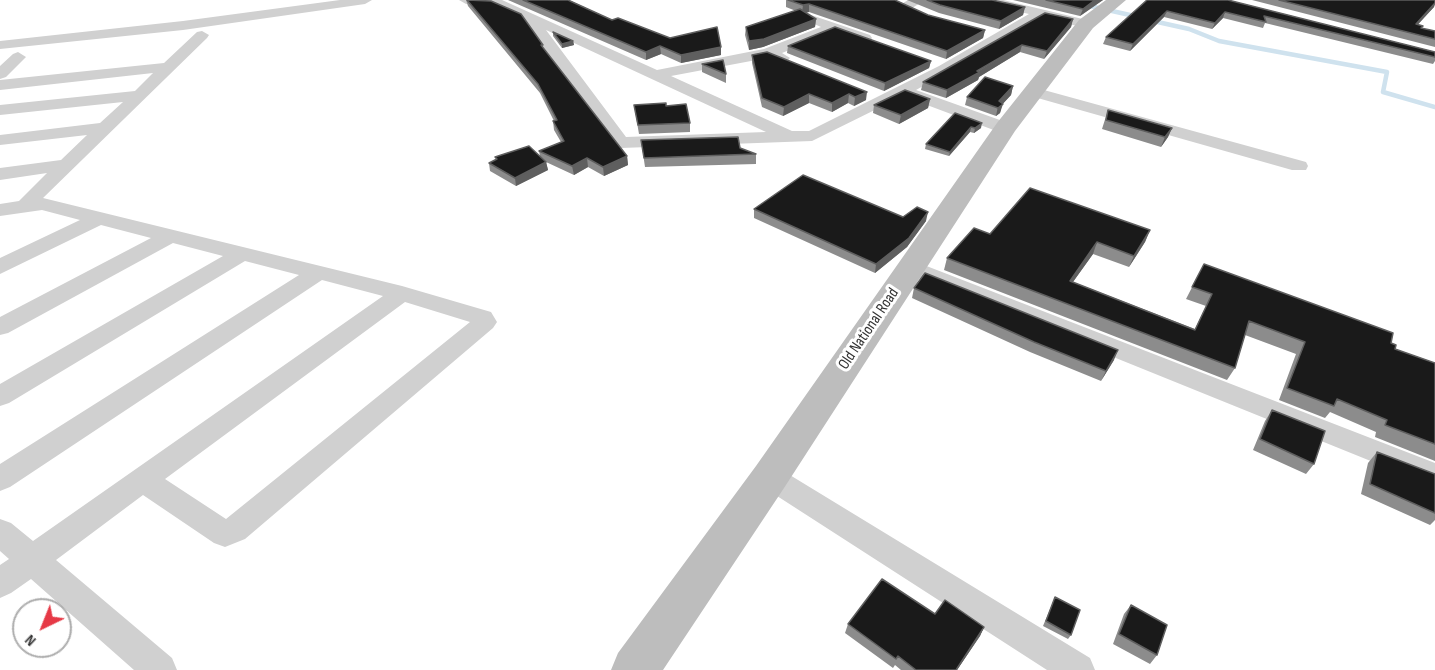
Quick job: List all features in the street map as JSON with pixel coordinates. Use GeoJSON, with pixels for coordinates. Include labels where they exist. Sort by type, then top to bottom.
{"type":"FeatureCollection","features":[{"type":"Feature","properties":{"kind":"main road","name":"Old National Road"},"geometry":{"type":"LineString","coordinates":[[635,670],[770,477],[1005,128],[1103,11]]}},
{"type":"Feature","properties":{"kind":"street"},"geometry":{"type":"LineString","coordinates":[[0,45],[162,28],[365,0]]}},
{"type":"Feature","properties":{"kind":"street"},"geometry":{"type":"LineString","coordinates":[[466,0],[496,2],[789,136]]}},
{"type":"Feature","properties":{"kind":"street"},"geometry":{"type":"LineString","coordinates":[[890,0],[923,14]]}},
{"type":"Feature","properties":{"kind":"street"},"geometry":{"type":"LineString","coordinates":[[904,7],[918,0]]}},
{"type":"Feature","properties":{"kind":"street"},"geometry":{"type":"LineString","coordinates":[[986,0],[1041,13],[1103,11]]}},
{"type":"Feature","properties":{"kind":"street"},"geometry":{"type":"LineString","coordinates":[[529,17],[621,143],[812,136],[946,67],[1041,13]]}},
{"type":"Feature","properties":{"kind":"street"},"geometry":{"type":"LineString","coordinates":[[808,18],[879,43]]}},
{"type":"Feature","properties":{"kind":"street"},"geometry":{"type":"LineString","coordinates":[[655,75],[768,53],[834,27]]}},
{"type":"Feature","properties":{"kind":"street"},"geometry":{"type":"LineString","coordinates":[[978,30],[1001,36]]}},
{"type":"Feature","properties":{"kind":"street"},"geometry":{"type":"LineString","coordinates":[[143,480],[225,534],[234,530],[485,322],[483,318],[402,293],[29,201],[199,37],[172,42]]}},
{"type":"Feature","properties":{"kind":"street"},"geometry":{"type":"LineString","coordinates":[[0,60],[137,46]]}},
{"type":"Feature","properties":{"kind":"street"},"geometry":{"type":"LineString","coordinates":[[768,53],[800,66]]}},
{"type":"Feature","properties":{"kind":"street"},"geometry":{"type":"LineString","coordinates":[[0,74],[18,57]]}},
{"type":"Feature","properties":{"kind":"street"},"geometry":{"type":"LineString","coordinates":[[924,59],[946,67]]}},
{"type":"Feature","properties":{"kind":"street"},"geometry":{"type":"LineString","coordinates":[[0,85],[168,67]]}},
{"type":"Feature","properties":{"kind":"street"},"geometry":{"type":"LineString","coordinates":[[902,90],[1005,128]]}},
{"type":"Feature","properties":{"kind":"street"},"geometry":{"type":"LineString","coordinates":[[863,91],[884,99]]}},
{"type":"Feature","properties":{"kind":"street"},"geometry":{"type":"LineString","coordinates":[[1033,92],[1299,166]]}},
{"type":"Feature","properties":{"kind":"street"},"geometry":{"type":"LineString","coordinates":[[0,110],[140,95]]}},
{"type":"Feature","properties":{"kind":"street"},"geometry":{"type":"LineString","coordinates":[[0,140],[105,128]]}},
{"type":"Feature","properties":{"kind":"street"},"geometry":{"type":"LineString","coordinates":[[0,174],[67,165]]}},
{"type":"Feature","properties":{"kind":"street"},"geometry":{"type":"LineString","coordinates":[[0,210],[44,204]]}},
{"type":"Feature","properties":{"kind":"street"},"geometry":{"type":"LineString","coordinates":[[0,267],[99,218]]}},
{"type":"Feature","properties":{"kind":"street"},"geometry":{"type":"LineString","coordinates":[[0,327],[170,236]]}},
{"type":"Feature","properties":{"kind":"street"},"geometry":{"type":"LineString","coordinates":[[0,396],[243,254]]}},
{"type":"Feature","properties":{"kind":"street"},"geometry":{"type":"LineString","coordinates":[[911,267],[1435,476]]}},
{"type":"Feature","properties":{"kind":"street"},"geometry":{"type":"LineString","coordinates":[[0,479],[320,272]]}},
{"type":"Feature","properties":{"kind":"street"},"geometry":{"type":"LineString","coordinates":[[0,583],[402,293]]}},
{"type":"Feature","properties":{"kind":"street"},"geometry":{"type":"LineString","coordinates":[[770,477],[1078,670]]}},
{"type":"Feature","properties":{"kind":"street"},"geometry":{"type":"LineString","coordinates":[[0,532],[160,670]]}},
{"type":"Feature","properties":{"kind":"building"},"geometry":{"type":"Polygon","coordinates":[[[467,0],[491,1],[521,14],[543,45],[541,45],[627,156],[603,167],[587,158],[572,166],[539,151],[564,141],[553,121],[557,120],[538,84],[467,0]]]}},
{"type":"Feature","properties":{"kind":"building"},"geometry":{"type":"Polygon","coordinates":[[[523,0],[568,0],[612,20],[618,18],[670,38],[717,27],[721,47],[681,55],[660,46],[646,52],[523,0]]]}},
{"type":"Feature","properties":{"kind":"building"},"geometry":{"type":"Polygon","coordinates":[[[788,0],[895,0],[928,15],[985,30],[947,51],[809,4],[803,5],[788,0]]]}},
{"type":"Feature","properties":{"kind":"building"},"geometry":{"type":"Polygon","coordinates":[[[927,0],[992,0],[1025,7],[1001,21],[927,0]]]}},
{"type":"Feature","properties":{"kind":"building"},"geometry":{"type":"Polygon","coordinates":[[[1046,0],[1095,0],[1083,9],[1046,0]]]}},
{"type":"Feature","properties":{"kind":"building"},"geometry":{"type":"Polygon","coordinates":[[[1147,0],[1228,0],[1435,52],[1435,57],[1264,16],[1266,22],[1225,12],[1215,23],[1167,11],[1133,44],[1106,37],[1147,0]]]}},
{"type":"Feature","properties":{"kind":"building"},"geometry":{"type":"Polygon","coordinates":[[[1279,0],[1435,0],[1435,3],[1416,24],[1423,26],[1421,28],[1435,31],[1435,39],[1279,0]]]}},
{"type":"Feature","properties":{"kind":"building"},"geometry":{"type":"Polygon","coordinates":[[[800,9],[816,19],[764,39],[749,41],[746,27],[800,9]]]}},
{"type":"Feature","properties":{"kind":"building"},"geometry":{"type":"Polygon","coordinates":[[[1045,13],[1073,19],[1047,51],[1022,45],[947,90],[923,82],[1045,13]]]}},
{"type":"Feature","properties":{"kind":"building"},"geometry":{"type":"Polygon","coordinates":[[[835,27],[931,61],[885,83],[788,46],[835,27]]]}},
{"type":"Feature","properties":{"kind":"building"},"geometry":{"type":"Polygon","coordinates":[[[553,32],[573,41],[562,44],[553,32]]]}},
{"type":"Feature","properties":{"kind":"building"},"geometry":{"type":"Polygon","coordinates":[[[767,52],[867,92],[855,97],[849,94],[832,103],[809,94],[784,107],[762,98],[752,55],[767,52]]]}},
{"type":"Feature","properties":{"kind":"building"},"geometry":{"type":"Polygon","coordinates":[[[723,60],[726,74],[702,64],[723,60]]]}},
{"type":"Feature","properties":{"kind":"building"},"geometry":{"type":"Polygon","coordinates":[[[985,77],[1013,86],[999,101],[1003,104],[998,108],[967,97],[985,77]]]}},
{"type":"Feature","properties":{"kind":"building"},"geometry":{"type":"Polygon","coordinates":[[[905,90],[930,99],[901,115],[874,105],[905,90]]]}},
{"type":"Feature","properties":{"kind":"building"},"geometry":{"type":"Polygon","coordinates":[[[666,103],[666,106],[686,104],[690,123],[638,125],[634,105],[666,103]]]}},
{"type":"Feature","properties":{"kind":"building"},"geometry":{"type":"Polygon","coordinates":[[[1108,110],[1172,128],[1165,137],[1106,120],[1108,110]]]}},
{"type":"Feature","properties":{"kind":"building"},"geometry":{"type":"Polygon","coordinates":[[[955,113],[982,123],[975,128],[971,127],[950,152],[926,144],[955,113]]]}},
{"type":"Feature","properties":{"kind":"building"},"geometry":{"type":"Polygon","coordinates":[[[738,137],[740,148],[756,154],[644,158],[641,140],[738,137]]]}},
{"type":"Feature","properties":{"kind":"building"},"geometry":{"type":"Polygon","coordinates":[[[529,146],[546,162],[515,178],[489,163],[497,159],[495,157],[529,146]]]}},
{"type":"Feature","properties":{"kind":"building"},"geometry":{"type":"Polygon","coordinates":[[[803,175],[903,217],[917,207],[928,212],[909,238],[876,264],[754,209],[803,175]]]}},
{"type":"Feature","properties":{"kind":"building"},"geometry":{"type":"Polygon","coordinates":[[[1030,188],[1150,230],[1134,256],[1097,242],[1070,281],[1195,330],[1212,294],[1192,287],[1204,264],[1393,333],[1391,343],[1396,345],[1395,349],[1435,363],[1435,444],[1385,425],[1387,420],[1337,399],[1334,406],[1287,388],[1305,342],[1249,321],[1235,368],[947,258],[974,228],[990,234],[1030,188]]]}},
{"type":"Feature","properties":{"kind":"building"},"geometry":{"type":"Polygon","coordinates":[[[925,273],[1118,350],[1106,371],[1034,342],[914,288],[925,273]]]}},
{"type":"Feature","properties":{"kind":"building"},"geometry":{"type":"Polygon","coordinates":[[[1272,410],[1325,431],[1314,464],[1260,439],[1272,410]]]}},
{"type":"Feature","properties":{"kind":"building"},"geometry":{"type":"Polygon","coordinates":[[[1377,452],[1435,474],[1435,513],[1370,484],[1377,452]]]}},
{"type":"Feature","properties":{"kind":"building"},"geometry":{"type":"Polygon","coordinates":[[[882,579],[935,614],[945,600],[984,627],[956,670],[916,670],[898,656],[896,659],[848,624],[882,579]]]}},
{"type":"Feature","properties":{"kind":"building"},"geometry":{"type":"Polygon","coordinates":[[[1055,597],[1080,610],[1071,635],[1046,621],[1055,597]]]}},
{"type":"Feature","properties":{"kind":"building"},"geometry":{"type":"Polygon","coordinates":[[[1131,605],[1167,625],[1157,655],[1119,634],[1131,605]]]}},
{"type":"Feature","properties":{"kind":"waterway"},"geometry":{"type":"LineString","coordinates":[[1085,5],[1139,17]]}},
{"type":"Feature","properties":{"kind":"waterway"},"geometry":{"type":"LineString","coordinates":[[1153,21],[1189,29],[1219,41],[1387,72],[1383,92],[1435,107]]}}]}
